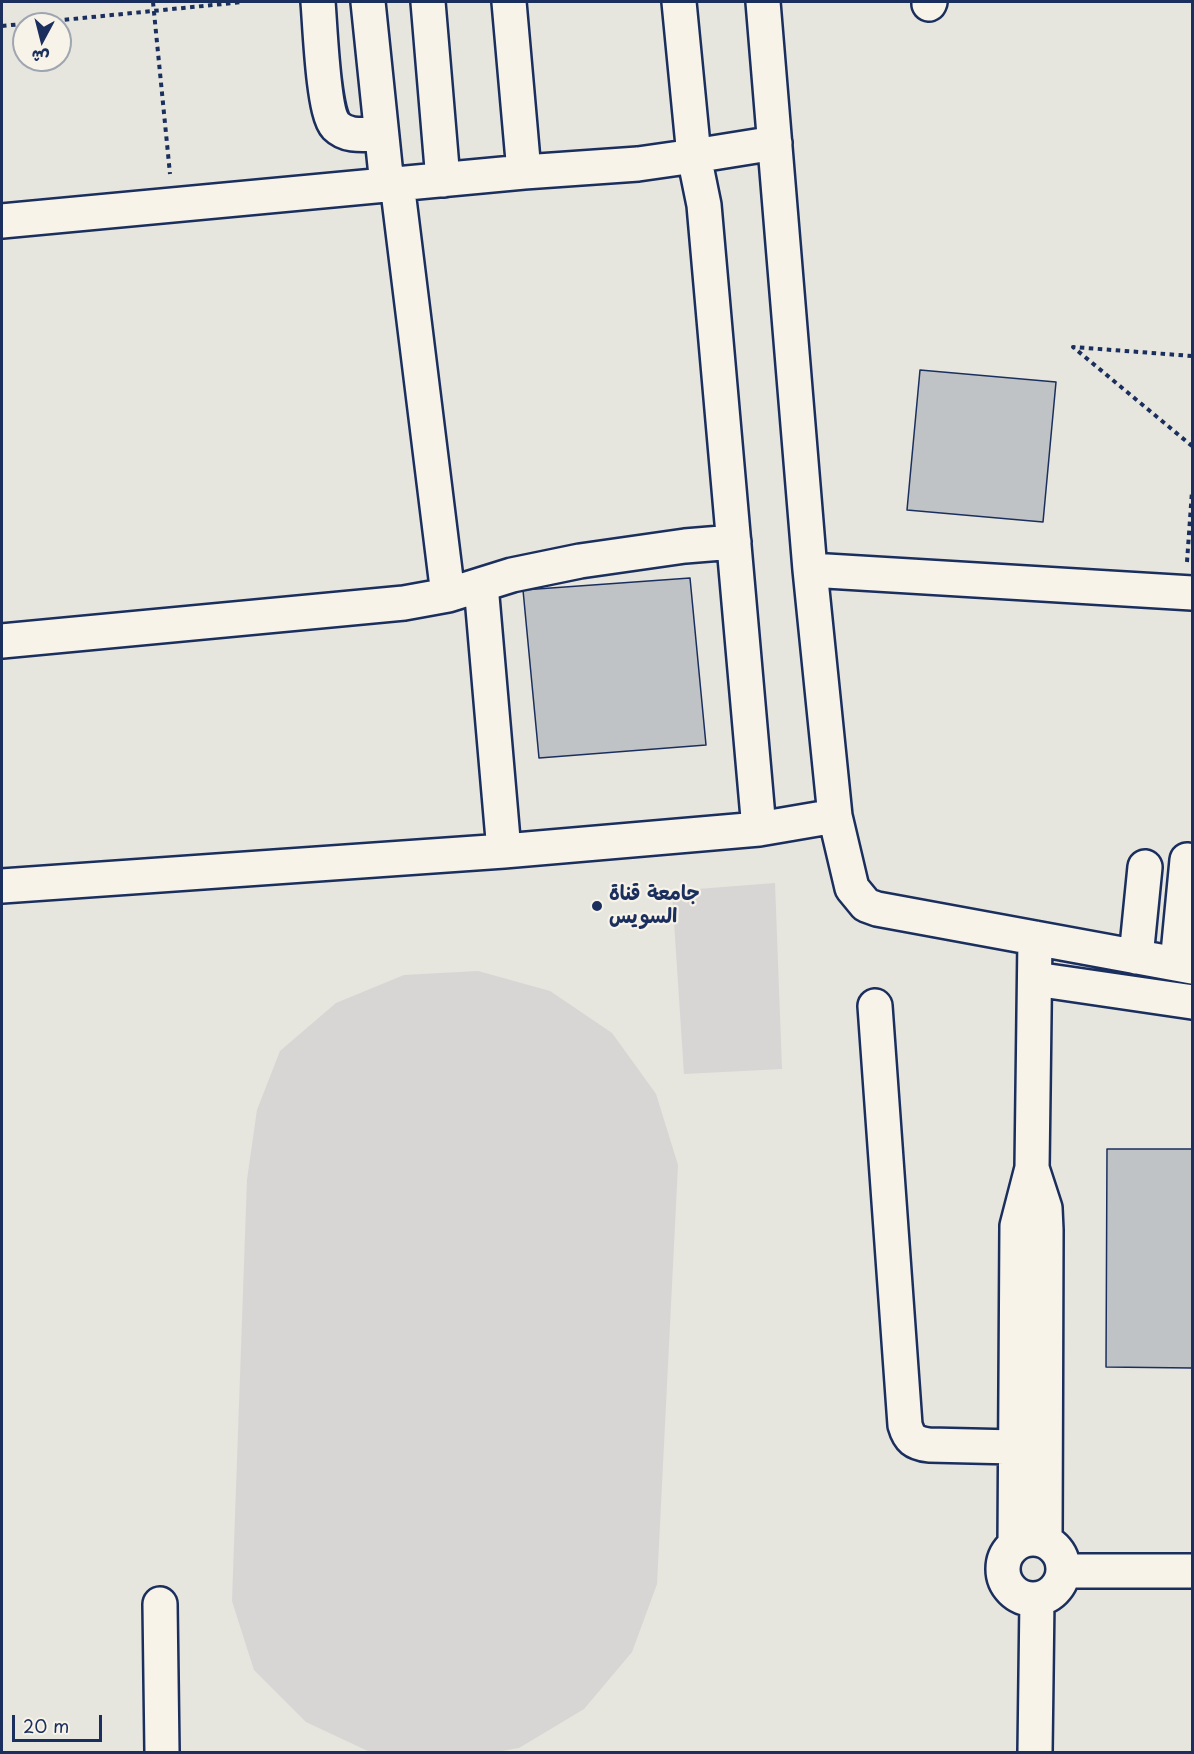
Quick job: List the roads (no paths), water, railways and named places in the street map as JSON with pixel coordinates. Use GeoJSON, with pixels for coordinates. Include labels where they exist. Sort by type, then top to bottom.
{"type":"FeatureCollection","features":[{"type":"Feature","properties":{"kind":"lane"},"geometry":{"type":"LineString","coordinates":[[318,2],[330,117],[335,125],[353,135],[381,134]]}},
{"type":"Feature","properties":{"kind":"lane"},"geometry":{"type":"LineString","coordinates":[[368,2],[381,134],[392,184],[448,596]]}},
{"type":"Feature","properties":{"kind":"lane"},"geometry":{"type":"LineString","coordinates":[[428,2],[443,180]]}},
{"type":"Feature","properties":{"kind":"lane"},"geometry":{"type":"LineString","coordinates":[[509,2],[524,172]]}},
{"type":"Feature","properties":{"kind":"lane"},"geometry":{"type":"LineString","coordinates":[[679,2],[694,156],[704,205],[759,829]]}},
{"type":"Feature","properties":{"kind":"lane"},"geometry":{"type":"LineString","coordinates":[[763,2],[810,570],[835,816],[852,888],[866,905],[1185,965],[1187,860]]}},
{"type":"Feature","properties":{"kind":"lane"},"geometry":{"type":"LineString","coordinates":[[2,221],[524,172],[638,164],[775,142]]}},
{"type":"Feature","properties":{"kind":"lane"},"geometry":{"type":"LineString","coordinates":[[2,641],[404,603],[448,596],[481,585],[580,561],[684,546],[734,542]]}},
{"type":"Feature","properties":{"kind":"lane"},"geometry":{"type":"LineString","coordinates":[[810,570],[1189,592]]}},
{"type":"Feature","properties":{"kind":"lane"},"geometry":{"type":"LineString","coordinates":[[481,585],[504,851]]}},
{"type":"Feature","properties":{"kind":"lane"},"geometry":{"type":"LineString","coordinates":[[2,886],[504,851],[759,829],[835,816]]}},
{"type":"Feature","properties":{"kind":"lane"},"geometry":{"type":"LineString","coordinates":[[1136,957],[1145,867]]}},
{"type":"Feature","properties":{"kind":"lane"},"geometry":{"type":"LineString","coordinates":[[1030,1543],[1015,1447],[1017,1226],[1032,1168],[1035,938]]}},
{"type":"Feature","properties":{"kind":"lane"},"geometry":{"type":"LineString","coordinates":[[1035,979],[1192,1002]]}},
{"type":"Feature","properties":{"kind":"lane"},"geometry":{"type":"LineString","coordinates":[[875,1006],[905,1425],[908,1436],[916,1444],[1015,1447]]}},
{"type":"Feature","properties":{"kind":"lane"},"geometry":{"type":"LineString","coordinates":[[1030,1543],[1046,1230],[1045,1208],[1032,1168]]}},
{"type":"Feature","properties":{"kind":"lane"},"geometry":{"type":"LineString","coordinates":[[1030,1543],[1055,1548],[1062,1559],[1064,1571],[1059,1584],[1050,1594],[1037,1599],[1022,1597],[1009,1587],[1003,1573],[1005,1557],[1030,1543]]}},
{"type":"Feature","properties":{"kind":"lane"},"geometry":{"type":"LineString","coordinates":[[1064,1571],[1192,1571]]}},
{"type":"Feature","properties":{"kind":"lane"},"geometry":{"type":"LineString","coordinates":[[1035,1752],[1037,1599]]}},
{"type":"Feature","properties":{"kind":"lane"},"geometry":{"type":"LineString","coordinates":[[160,1604],[162,1752]]}},
{"type":"Feature","properties":{"kind":"place","name":"جامعة قناة السويس"},"geometry":{"type":"Point","coordinates":[597,906]}}]}
